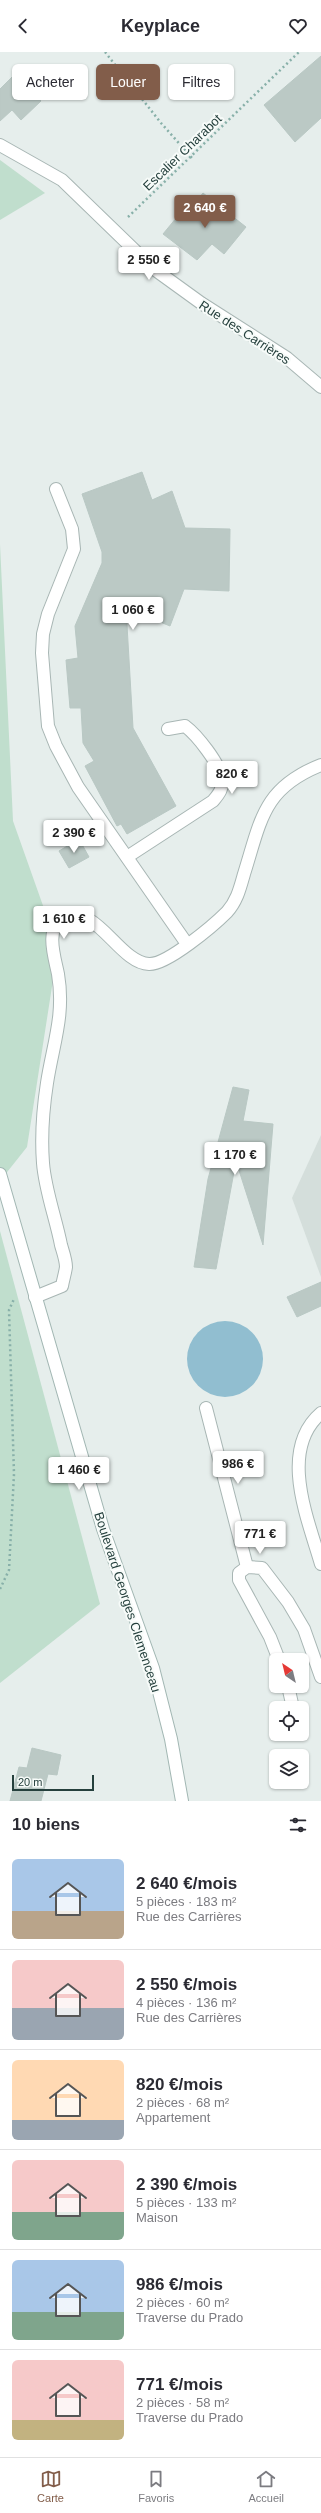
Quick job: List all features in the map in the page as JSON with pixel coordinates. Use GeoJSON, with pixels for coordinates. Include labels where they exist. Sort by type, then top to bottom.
{"type":"FeatureCollection","features":[{"type":"Feature","properties":{"kind":"street","name":"Rue des Carrières"},"geometry":{"type":"LineString","coordinates":[[0,145],[62,180],[113,232],[154,269],[201,303],[287,358],[321,387]]}},
{"type":"Feature","properties":{"kind":"street"},"geometry":{"type":"LineString","coordinates":[[56,489],[72,529],[74,549],[48,614],[43,634],[42,653],[48,726],[78,787],[187,944]]}},
{"type":"Feature","properties":{"kind":"street"},"geometry":{"type":"LineString","coordinates":[[127,857],[213,801],[221,791],[222,780],[194,733],[185,726],[168,729]]}},
{"type":"Feature","properties":{"kind":"street"},"geometry":{"type":"LineString","coordinates":[[35,1297],[62,1286],[66,1266],[43,1165],[43,1120],[46,1090],[60,1019],[58,978],[52,942],[53,929],[62,919],[74,914],[86,918],[138,962],[150,965],[162,961],[187,944],[227,912],[237,898],[262,816],[269,802],[289,782],[321,765]]}},
{"type":"Feature","properties":{"kind":"street","name":"Boulevard Georges Clemenceau"},"geometry":{"type":"LineString","coordinates":[[0,1174],[103,1529],[153,1668],[171,1739],[182,1801]]}},
{"type":"Feature","properties":{"kind":"street"},"geometry":{"type":"LineString","coordinates":[[206,1408],[248,1567]]}},
{"type":"Feature","properties":{"kind":"street"},"geometry":{"type":"LineString","coordinates":[[321,1413],[312,1422],[304,1434],[298,1457],[301,1490],[321,1564]]}},
{"type":"Feature","properties":{"kind":"street"},"geometry":{"type":"LineString","coordinates":[[276,1653],[270,1637],[239,1580],[239,1573],[248,1567],[262,1568],[288,1602],[304,1629],[321,1677]]}},
{"type":"Feature","properties":{"kind":"path"},"geometry":{"type":"LineString","coordinates":[[105,52],[161,123],[192,158]]}},
{"type":"Feature","properties":{"kind":"path","name":"Escalier Charabot"},"geometry":{"type":"LineString","coordinates":[[113,232],[192,158],[299,52]]}},
{"type":"Feature","properties":{"kind":"path"},"geometry":{"type":"LineString","coordinates":[[0,1589],[9,1570],[14,1474],[9,1310],[27,1270]]}},
{"type":"Feature","properties":{"kind":"shaded area"},"geometry":{"type":"Polygon","coordinates":[[[321,1135],[321,1277],[292,1198],[321,1135]]]}},
{"type":"Feature","properties":{"kind":"green space"},"geometry":{"type":"Polygon","coordinates":[[[0,160],[45,193],[0,220],[0,160]]]}},
{"type":"Feature","properties":{"kind":"green space"},"geometry":{"type":"Polygon","coordinates":[[[0,544],[13,821],[58,948],[27,1147],[0,1181],[0,544]]]}},
{"type":"Feature","properties":{"kind":"green space"},"geometry":{"type":"Polygon","coordinates":[[[0,1231],[100,1604],[0,1683],[0,1231]]]}},
{"type":"Feature","properties":{"kind":"water"},"geometry":{"type":"Polygon","coordinates":[[[225,1321],[239,1324],[252,1332],[260,1345],[263,1359],[260,1373],[252,1386],[239,1394],[225,1397],[211,1394],[198,1386],[190,1373],[187,1359],[190,1345],[198,1332],[211,1324],[225,1321]]]}},
{"type":"Feature","properties":{"kind":"building"},"geometry":{"type":"Polygon","coordinates":[[[321,56],[321,118],[295,142],[264,105],[321,56]]]}},
{"type":"Feature","properties":{"kind":"building"},"geometry":{"type":"Polygon","coordinates":[[[12,77],[12,100],[41,101],[21,120],[12,110],[0,121],[0,89],[12,77]]]}},
{"type":"Feature","properties":{"kind":"building"},"geometry":{"type":"Polygon","coordinates":[[[203,193],[246,227],[224,254],[212,244],[197,260],[163,234],[177,217],[181,220],[203,193]]]}},
{"type":"Feature","properties":{"kind":"building"},"geometry":{"type":"Polygon","coordinates":[[[142,472],[152,500],[172,491],[185,528],[230,529],[229,591],[184,589],[170,626],[126,608],[133,728],[176,806],[127,834],[121,824],[117,826],[85,766],[94,761],[83,743],[81,708],[70,708],[66,660],[78,658],[75,626],[102,563],[102,552],[82,494],[142,472]]]}},
{"type":"Feature","properties":{"kind":"building"},"geometry":{"type":"Polygon","coordinates":[[[79,839],[89,857],[69,868],[59,851],[79,839]]]}},
{"type":"Feature","properties":{"kind":"building"},"geometry":{"type":"Polygon","coordinates":[[[233,1087],[249,1090],[243,1121],[273,1124],[263,1245],[236,1161],[216,1269],[194,1267],[208,1179],[233,1087]]]}},
{"type":"Feature","properties":{"kind":"building"},"geometry":{"type":"Polygon","coordinates":[[[321,1282],[321,1306],[297,1317],[287,1297],[321,1282]]]}},
{"type":"Feature","properties":{"kind":"building"},"geometry":{"type":"Polygon","coordinates":[[[32,1748],[61,1755],[57,1775],[48,1774],[41,1801],[10,1801],[19,1767],[27,1768],[32,1748]]]}}]}
